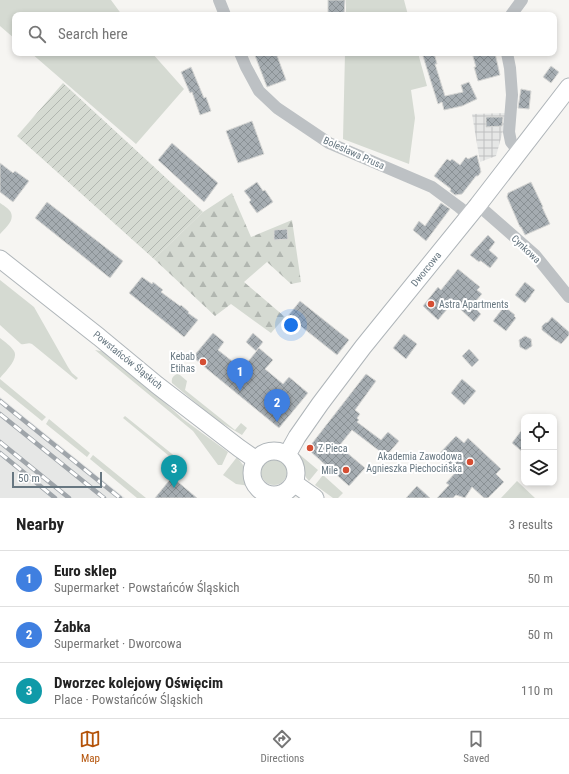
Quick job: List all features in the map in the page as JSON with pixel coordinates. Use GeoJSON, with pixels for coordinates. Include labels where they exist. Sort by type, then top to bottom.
{"type":"FeatureCollection","features":[{"type":"Feature","properties":{"kind":"street"},"geometry":{"type":"LineString","coordinates":[[219,0],[224,12]]}},
{"type":"Feature","properties":{"kind":"street"},"geometry":{"type":"LineString","coordinates":[[513,12],[522,0]]}},
{"type":"Feature","properties":{"kind":"street","name":"Bolesława Prusa"},"geometry":{"type":"LineString","coordinates":[[241,56],[259,91],[277,108],[329,143],[432,188],[459,206],[474,210]]}},
{"type":"Feature","properties":{"kind":"street"},"geometry":{"type":"LineString","coordinates":[[508,56],[512,95],[509,132],[511,142],[519,152]]}},
{"type":"Feature","properties":{"kind":"street","name":"Dworcowa"},"geometry":{"type":"LineString","coordinates":[[287,455],[297,437],[320,404],[363,347],[474,210],[569,87]]}},
{"type":"Feature","properties":{"kind":"street","name":"Cynkowa"},"geometry":{"type":"LineString","coordinates":[[474,210],[535,255],[569,297]]}},
{"type":"Feature","properties":{"kind":"street","name":"Powstańców Śląskich"},"geometry":{"type":"LineString","coordinates":[[0,259],[163,389],[256,460]]}},
{"type":"Feature","properties":{"kind":"street"},"geometry":{"type":"LineString","coordinates":[[272,451],[280,451],[287,455],[295,464],[296,477],[294,482],[280,494],[268,494],[262,491],[258,487],[253,477],[252,471],[256,460],[265,453],[272,451]]}},
{"type":"Feature","properties":{"kind":"street"},"geometry":{"type":"LineString","coordinates":[[294,482],[315,498]]}},
{"type":"Feature","properties":{"kind":"shaded area"},"geometry":{"type":"Polygon","coordinates":[[[508,113],[496,156],[480,162],[472,114],[508,113]]]}},
{"type":"Feature","properties":{"kind":"shaded area"},"geometry":{"type":"Polygon","coordinates":[[[0,397],[125,498],[0,498],[0,397]]]}},
{"type":"Feature","properties":{"kind":"green space"},"geometry":{"type":"Polygon","coordinates":[[[0,0],[111,0],[120,12],[12,12],[12,36],[0,26],[0,0]]]}},
{"type":"Feature","properties":{"kind":"green space"},"geometry":{"type":"Polygon","coordinates":[[[346,0],[404,0],[407,12],[346,12],[346,0]]]}},
{"type":"Feature","properties":{"kind":"green space"},"geometry":{"type":"Polygon","coordinates":[[[34,56],[155,56],[184,89],[136,144],[34,56]]]}},
{"type":"Feature","properties":{"kind":"green space"},"geometry":{"type":"Polygon","coordinates":[[[345,56],[419,56],[427,86],[411,90],[415,118],[409,164],[343,139],[345,56]]]}},
{"type":"Feature","properties":{"kind":"green space"},"geometry":{"type":"Polygon","coordinates":[[[63,83],[203,212],[154,259],[17,136],[63,83]]]}},
{"type":"Feature","properties":{"kind":"green space"},"geometry":{"type":"Polygon","coordinates":[[[232,193],[251,237],[292,220],[301,282],[291,284],[267,262],[244,282],[285,317],[271,333],[231,304],[215,316],[154,259],[203,212],[232,193]]]}},
{"type":"Feature","properties":{"kind":"green space"},"geometry":{"type":"Polygon","coordinates":[[[0,203],[9,210],[12,218],[0,234],[0,203]]]}},
{"type":"Feature","properties":{"kind":"green space"},"geometry":{"type":"Polygon","coordinates":[[[0,280],[34,307],[68,367],[78,378],[76,380],[32,344],[21,344],[0,325],[0,280]]]}},
{"type":"Feature","properties":{"kind":"green space"},"geometry":{"type":"Polygon","coordinates":[[[0,338],[14,351],[15,358],[0,378],[0,338]]]}},
{"type":"Feature","properties":{"kind":"green space"},"geometry":{"type":"Polygon","coordinates":[[[95,350],[106,352],[183,419],[228,452],[222,465],[218,465],[193,431],[95,350]]]}},
{"type":"Feature","properties":{"kind":"green space"},"geometry":{"type":"Polygon","coordinates":[[[177,374],[187,381],[185,390],[235,430],[241,423],[247,428],[242,435],[209,414],[172,383],[173,377],[177,374]]]}},
{"type":"Feature","properties":{"kind":"green space"},"geometry":{"type":"Polygon","coordinates":[[[0,379],[46,417],[42,421],[0,387],[0,379]]]}},
{"type":"Feature","properties":{"kind":"green space"},"geometry":{"type":"Polygon","coordinates":[[[125,416],[182,462],[180,465],[123,418],[125,416]]]}},
{"type":"Feature","properties":{"kind":"green space"},"geometry":{"type":"Polygon","coordinates":[[[49,419],[90,453],[87,457],[46,424],[49,419]]]}},
{"type":"Feature","properties":{"kind":"green space"},"geometry":{"type":"Polygon","coordinates":[[[299,454],[318,470],[309,481],[301,468],[299,454]]]}},
{"type":"Feature","properties":{"kind":"green space"},"geometry":{"type":"Polygon","coordinates":[[[93,455],[146,498],[137,498],[90,459],[93,455]]]}},
{"type":"Feature","properties":{"kind":"green space"},"geometry":{"type":"Polygon","coordinates":[[[237,457],[243,465],[250,486],[236,484],[223,475],[237,457]]]}},
{"type":"Feature","properties":{"kind":"green space"},"geometry":{"type":"Polygon","coordinates":[[[274,459],[283,463],[287,472],[283,481],[274,485],[265,481],[261,472],[265,463],[274,459]]]}},
{"type":"Feature","properties":{"kind":"green space"},"geometry":{"type":"Polygon","coordinates":[[[323,475],[343,493],[338,498],[333,498],[315,485],[323,475]]]}},
{"type":"Feature","properties":{"kind":"green space"},"geometry":{"type":"Polygon","coordinates":[[[517,481],[535,498],[501,498],[517,481]]]}},
{"type":"Feature","properties":{"kind":"building"},"geometry":{"type":"Polygon","coordinates":[[[328,0],[345,0],[344,12],[328,12],[328,0]]]}},
{"type":"Feature","properties":{"kind":"building"},"geometry":{"type":"Polygon","coordinates":[[[255,56],[277,56],[286,80],[267,87],[255,56]]]}},
{"type":"Feature","properties":{"kind":"building"},"geometry":{"type":"Polygon","coordinates":[[[423,56],[435,56],[437,64],[435,64],[445,96],[463,92],[461,85],[469,82],[477,99],[462,106],[444,110],[442,102],[438,104],[423,56]]]}},
{"type":"Feature","properties":{"kind":"building"},"geometry":{"type":"Polygon","coordinates":[[[473,56],[496,56],[500,75],[478,81],[474,67],[476,67],[473,56]]]}},
{"type":"Feature","properties":{"kind":"building"},"geometry":{"type":"Polygon","coordinates":[[[551,66],[559,72],[551,83],[543,77],[551,66]]]}},
{"type":"Feature","properties":{"kind":"building"},"geometry":{"type":"Polygon","coordinates":[[[191,67],[204,98],[206,97],[211,111],[200,115],[192,92],[190,93],[181,72],[191,67]]]}},
{"type":"Feature","properties":{"kind":"building"},"geometry":{"type":"Polygon","coordinates":[[[521,89],[531,91],[529,109],[518,108],[521,89]]]}},
{"type":"Feature","properties":{"kind":"building"},"geometry":{"type":"Polygon","coordinates":[[[486,117],[503,117],[502,126],[486,127],[486,117]]]}},
{"type":"Feature","properties":{"kind":"building"},"geometry":{"type":"Polygon","coordinates":[[[252,121],[264,154],[238,163],[226,131],[252,121]]]}},
{"type":"Feature","properties":{"kind":"building"},"geometry":{"type":"Polygon","coordinates":[[[172,143],[218,183],[204,202],[158,160],[172,143]]]}},
{"type":"Feature","properties":{"kind":"building"},"geometry":{"type":"Polygon","coordinates":[[[477,155],[481,172],[462,194],[455,195],[450,191],[451,189],[434,176],[447,159],[450,161],[452,159],[460,165],[466,157],[468,159],[477,155]]]}},
{"type":"Feature","properties":{"kind":"building"},"geometry":{"type":"Polygon","coordinates":[[[0,163],[13,173],[15,171],[29,181],[13,202],[0,192],[0,163]]]}},
{"type":"Feature","properties":{"kind":"building"},"geometry":{"type":"Polygon","coordinates":[[[257,182],[263,191],[265,190],[273,202],[257,213],[249,202],[251,200],[244,191],[257,182]]]}},
{"type":"Feature","properties":{"kind":"building"},"geometry":{"type":"Polygon","coordinates":[[[531,182],[550,224],[525,235],[507,197],[508,193],[531,182]]]}},
{"type":"Feature","properties":{"kind":"building"},"geometry":{"type":"Polygon","coordinates":[[[47,202],[123,261],[110,278],[35,218],[47,202]]]}},
{"type":"Feature","properties":{"kind":"building"},"geometry":{"type":"Polygon","coordinates":[[[441,203],[450,209],[426,241],[413,230],[419,221],[425,226],[441,203]]]}},
{"type":"Feature","properties":{"kind":"building"},"geometry":{"type":"Polygon","coordinates":[[[287,229],[288,239],[274,240],[274,230],[287,229]]]}},
{"type":"Feature","properties":{"kind":"building"},"geometry":{"type":"Polygon","coordinates":[[[488,235],[495,242],[489,250],[498,258],[490,268],[470,255],[488,235]]]}},
{"type":"Feature","properties":{"kind":"building"},"geometry":{"type":"Polygon","coordinates":[[[458,269],[480,287],[477,290],[482,294],[472,305],[481,314],[474,322],[453,302],[438,320],[423,306],[438,287],[441,290],[458,269]]]}},
{"type":"Feature","properties":{"kind":"building"},"geometry":{"type":"Polygon","coordinates":[[[142,277],[152,284],[153,282],[163,290],[161,292],[180,306],[181,305],[189,312],[188,313],[198,320],[184,337],[129,293],[142,277]]]}},
{"type":"Feature","properties":{"kind":"building"},"geometry":{"type":"Polygon","coordinates":[[[525,282],[535,290],[525,303],[515,295],[525,282]]]}},
{"type":"Feature","properties":{"kind":"building"},"geometry":{"type":"Polygon","coordinates":[[[300,301],[349,340],[337,355],[288,316],[300,301]]]}},
{"type":"Feature","properties":{"kind":"building"},"geometry":{"type":"Polygon","coordinates":[[[505,307],[515,315],[514,316],[516,318],[506,331],[493,321],[505,307]]]}},
{"type":"Feature","properties":{"kind":"building"},"geometry":{"type":"Polygon","coordinates":[[[552,317],[569,332],[569,335],[561,344],[542,330],[542,326],[552,317]]]}},
{"type":"Feature","properties":{"kind":"building"},"geometry":{"type":"Polygon","coordinates":[[[213,333],[224,342],[218,350],[242,369],[259,348],[273,360],[265,369],[283,384],[289,377],[308,393],[279,428],[193,357],[213,333]]]}},
{"type":"Feature","properties":{"kind":"building"},"geometry":{"type":"Polygon","coordinates":[[[253,333],[263,342],[256,351],[246,342],[253,333]]]}},
{"type":"Feature","properties":{"kind":"building"},"geometry":{"type":"Polygon","coordinates":[[[404,334],[417,344],[406,359],[393,348],[404,334]]]}},
{"type":"Feature","properties":{"kind":"building"},"geometry":{"type":"Polygon","coordinates":[[[525,336],[531,339],[532,346],[526,350],[520,347],[519,340],[525,336]]]}},
{"type":"Feature","properties":{"kind":"building"},"geometry":{"type":"Polygon","coordinates":[[[469,349],[479,360],[472,367],[462,356],[469,349]]]}},
{"type":"Feature","properties":{"kind":"building"},"geometry":{"type":"Polygon","coordinates":[[[366,374],[376,381],[355,410],[360,414],[357,418],[359,420],[357,422],[381,440],[388,432],[399,441],[386,456],[352,430],[339,446],[365,468],[349,486],[310,451],[310,446],[366,374]]]}},
{"type":"Feature","properties":{"kind":"building"},"geometry":{"type":"Polygon","coordinates":[[[462,379],[476,391],[464,405],[451,393],[462,379]]]}},
{"type":"Feature","properties":{"kind":"building"},"geometry":{"type":"Polygon","coordinates":[[[521,431],[521,450],[512,443],[521,431]]]}},
{"type":"Feature","properties":{"kind":"building","name":"Akademia Zawodowa Agnieszka Piechocińska"},"geometry":{"type":"Polygon","coordinates":[[[456,436],[464,443],[468,438],[501,469],[496,474],[504,482],[488,498],[484,498],[472,487],[465,498],[456,495],[453,498],[437,498],[449,485],[446,483],[456,472],[438,455],[456,436]]]}},
{"type":"Feature","properties":{"kind":"building"},"geometry":{"type":"Polygon","coordinates":[[[172,477],[197,498],[155,498],[172,477]]]}},
{"type":"Feature","properties":{"kind":"building","name":"Akademia Zawodowa Agnieszka Piechocińska"},"geometry":{"type":"Polygon","coordinates":[[[417,486],[430,498],[406,498],[417,486]]]}},
{"type":"Feature","properties":{"kind":"railway"},"geometry":{"type":"LineString","coordinates":[[0,401],[120,498]]}},
{"type":"Feature","properties":{"kind":"railway"},"geometry":{"type":"LineString","coordinates":[[0,414],[104,498]]}},
{"type":"Feature","properties":{"kind":"railway"},"geometry":{"type":"LineString","coordinates":[[0,442],[69,498]]}},
{"type":"Feature","properties":{"kind":"railway"},"geometry":{"type":"LineString","coordinates":[[0,453],[55,498]]}},
{"type":"Feature","properties":{"kind":"place","name":"Astra Apartments"},"geometry":{"type":"Point","coordinates":[431,304]}},
{"type":"Feature","properties":{"kind":"place","name":"Kebab Etihas"},"geometry":{"type":"Point","coordinates":[203,362]}},
{"type":"Feature","properties":{"kind":"place","name":"Euro sklep"},"geometry":{"type":"Point","coordinates":[240,391]}},
{"type":"Feature","properties":{"kind":"place","name":"Żabka"},"geometry":{"type":"Point","coordinates":[277,422]}},
{"type":"Feature","properties":{"kind":"place","name":"Z Pieca"},"geometry":{"type":"Point","coordinates":[310,448]}},
{"type":"Feature","properties":{"kind":"place","name":"Akademia Zawodowa Agnieszka Piechocińska"},"geometry":{"type":"Point","coordinates":[470,462]}},
{"type":"Feature","properties":{"kind":"place","name":"Mile"},"geometry":{"type":"Point","coordinates":[346,470]}},
{"type":"Feature","properties":{"kind":"place","name":"Dworzec kolejowy Oświęcim"},"geometry":{"type":"Point","coordinates":[174,488]}}]}
